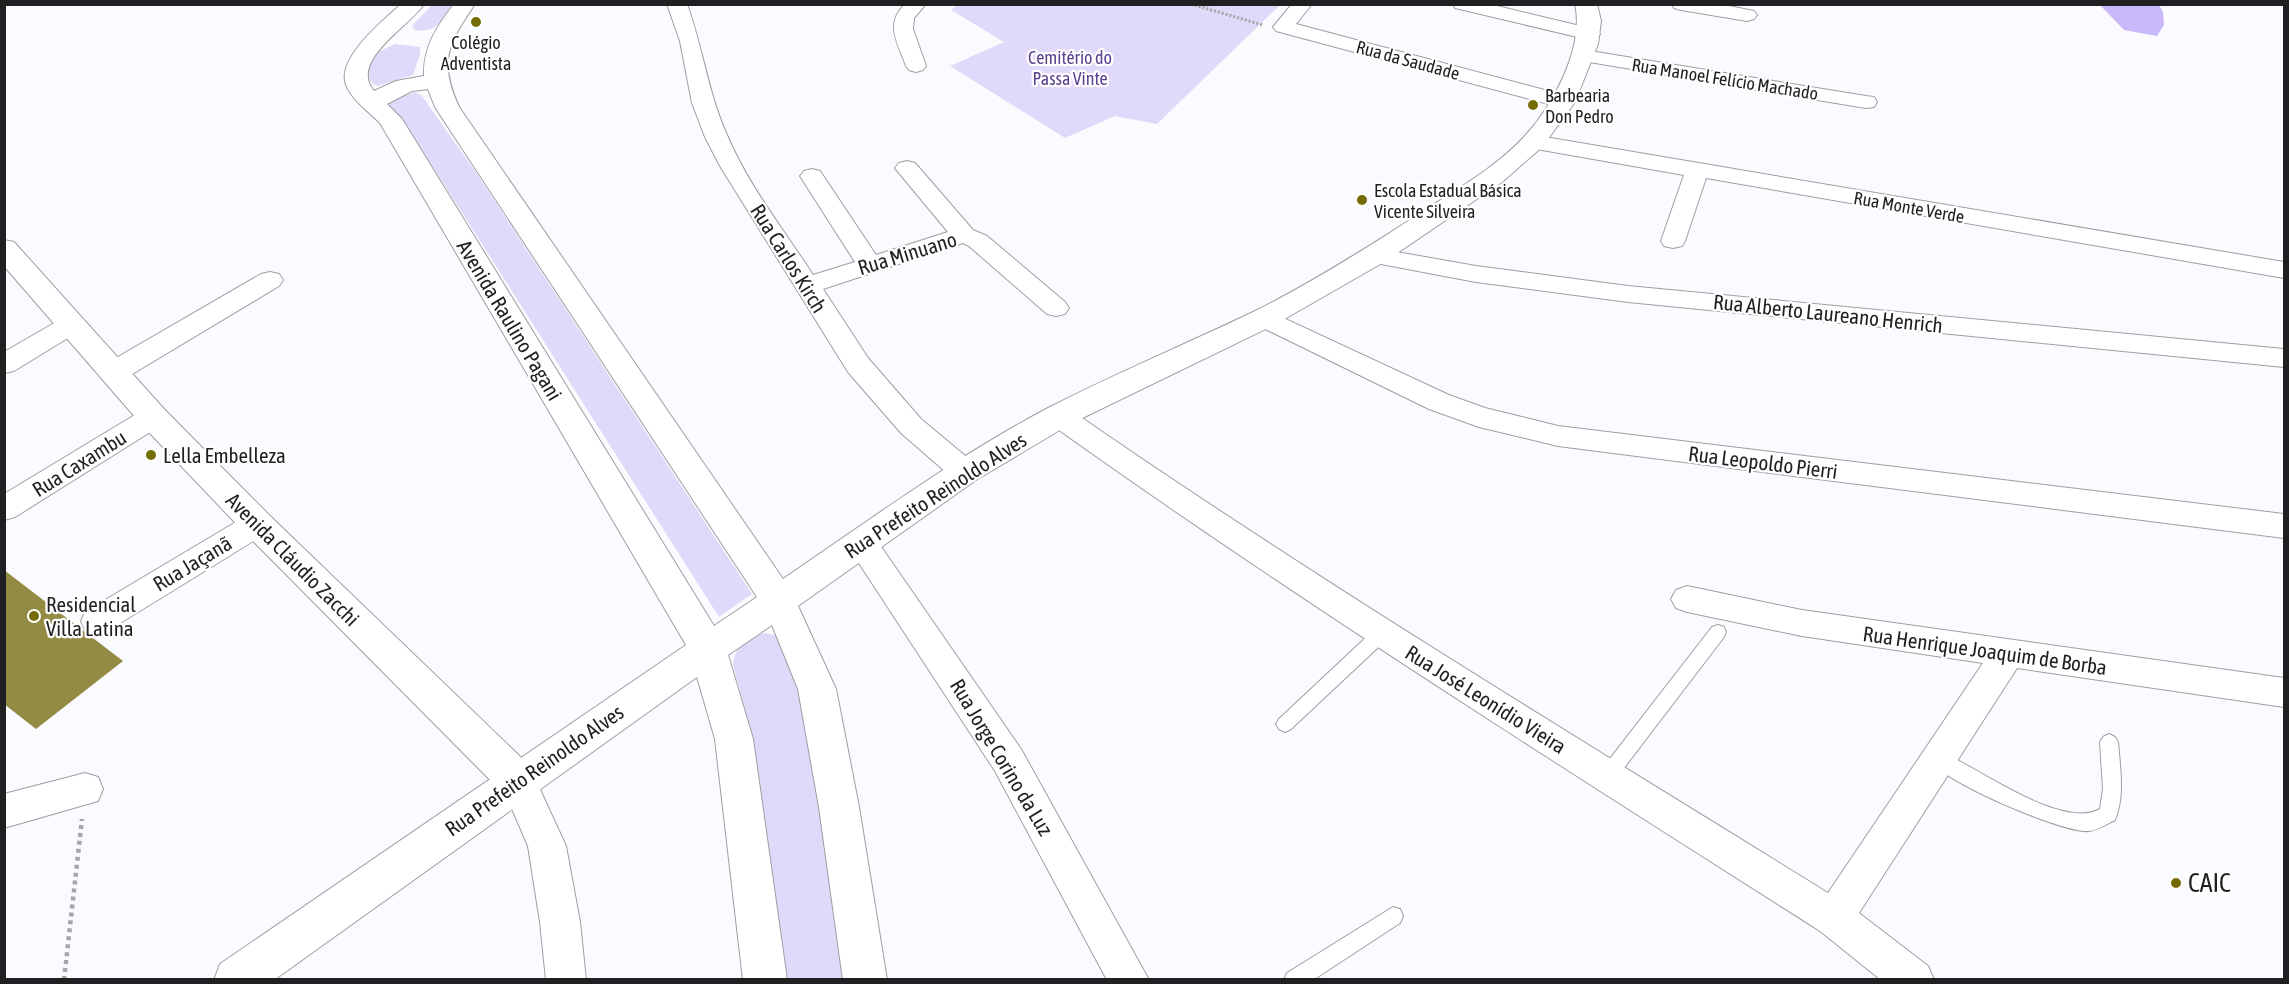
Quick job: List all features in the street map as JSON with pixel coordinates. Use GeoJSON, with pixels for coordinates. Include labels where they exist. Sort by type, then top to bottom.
{"type":"FeatureCollection","features":[{"type":"Feature","properties":{"kind":"main road","name":"Avenida Raulino Pagani"},"geometry":{"type":"LineString","coordinates":[[414,4],[417,31],[435,53],[438,82],[447,107],[778,601],[817,689],[839,807],[865,980]]}},
{"type":"Feature","properties":{"kind":"main road","name":"Avenida Raulino Pagani"},"geometry":{"type":"LineString","coordinates":[[465,4],[417,31],[368,48],[355,71],[357,84],[390,119],[708,649],[734,739],[765,980]]}},
{"type":"Feature","properties":{"kind":"main road","name":"Rua Prefeito Reinoldo Alves"},"geometry":{"type":"LineString","coordinates":[[236,980],[518,781],[965,472],[1059,416],[1264,318],[1374,256],[1493,177],[1533,142],[1563,102],[1586,31]]}},
{"type":"Feature","properties":{"kind":"main road"},"geometry":{"type":"LineString","coordinates":[[374,102],[387,92],[403,85],[438,82]]}},
{"type":"Feature","properties":{"kind":"main road","name":"Avenida Cláudio Zacchi"},"geometry":{"type":"LineString","coordinates":[[4,248],[153,417],[257,524],[518,781]]}},
{"type":"Feature","properties":{"kind":"street","name":"Rua Carlos Kirch"},"geometry":{"type":"LineString","coordinates":[[677,4],[692,51],[703,103],[716,137],[731,166],[858,365],[911,426],[965,472]]}},
{"type":"Feature","properties":{"kind":"street"},"geometry":{"type":"LineString","coordinates":[[916,66],[903,29],[904,16],[917,4]]}},
{"type":"Feature","properties":{"kind":"street"},"geometry":{"type":"LineString","coordinates":[[1283,27],[1303,4]]}},
{"type":"Feature","properties":{"kind":"street"},"geometry":{"type":"LineString","coordinates":[[1462,4],[1586,31]]}},
{"type":"Feature","properties":{"kind":"street"},"geometry":{"type":"LineString","coordinates":[[1681,4],[1747,15]]}},
{"type":"Feature","properties":{"kind":"street","name":"Rua da Saudade"},"geometry":{"type":"LineString","coordinates":[[1283,27],[1563,102]]}},
{"type":"Feature","properties":{"kind":"street","name":"Rua Manoel Felício Machado"},"geometry":{"type":"LineString","coordinates":[[1586,31],[1866,102]]}},
{"type":"Feature","properties":{"kind":"street","name":"Rua Monte Verde"},"geometry":{"type":"LineString","coordinates":[[1533,142],[2284,270]]}},
{"type":"Feature","properties":{"kind":"street"},"geometry":{"type":"LineString","coordinates":[[907,168],[964,235]]}},
{"type":"Feature","properties":{"kind":"street"},"geometry":{"type":"LineString","coordinates":[[1673,241],[1697,171]]}},
{"type":"Feature","properties":{"kind":"street"},"geometry":{"type":"LineString","coordinates":[[812,176],[869,264]]}},
{"type":"Feature","properties":{"kind":"street","name":"Rua Minuano"},"geometry":{"type":"LineString","coordinates":[[806,286],[964,235],[978,242],[1056,308]]}},
{"type":"Feature","properties":{"kind":"street","name":"Rua Alberto Laureano Henrich"},"geometry":{"type":"LineString","coordinates":[[1374,256],[1476,274],[1628,294],[2284,358]]}},
{"type":"Feature","properties":{"kind":"street"},"geometry":{"type":"LineString","coordinates":[[114,372],[270,280]]}},
{"type":"Feature","properties":{"kind":"street","name":"Rua Leopoldo Pierri"},"geometry":{"type":"LineString","coordinates":[[1264,318],[1438,402],[1479,417],[1558,436],[2284,526]]}},
{"type":"Feature","properties":{"kind":"street"},"geometry":{"type":"LineString","coordinates":[[4,364],[72,324]]}},
{"type":"Feature","properties":{"kind":"street","name":"Rua José Leonídio Vieira"},"geometry":{"type":"LineString","coordinates":[[1059,416],[1381,634],[1834,918],[1914,980]]}},
{"type":"Feature","properties":{"kind":"street","name":"Rua Caxambu"},"geometry":{"type":"LineString","coordinates":[[4,509],[153,417]]}},
{"type":"Feature","properties":{"kind":"street","name":"Rua Jaçanã"},"geometry":{"type":"LineString","coordinates":[[97,621],[257,524]]}},
{"type":"Feature","properties":{"kind":"street","name":"Rua Jorge Corino da Luz"},"geometry":{"type":"LineString","coordinates":[[862,543],[1008,760],[1129,980]]}},
{"type":"Feature","properties":{"kind":"street","name":"Rua Henrique Joaquim de Borba"},"geometry":{"type":"LineString","coordinates":[[1687,599],[1778,619],[2284,693]]}},
{"type":"Feature","properties":{"kind":"street"},"geometry":{"type":"LineString","coordinates":[[1834,918],[2008,654]]}},
{"type":"Feature","properties":{"kind":"street"},"geometry":{"type":"LineString","coordinates":[[518,781],[547,846],[560,922],[566,980]]}},
{"type":"Feature","properties":{"kind":"street"},"geometry":{"type":"LineString","coordinates":[[4,810],[85,789]]}},
{"type":"Feature","properties":{"kind":"lane"},"geometry":{"type":"LineString","coordinates":[[1608,775],[1718,632]]}},
{"type":"Feature","properties":{"kind":"lane"},"geometry":{"type":"LineString","coordinates":[[1286,724],[1381,634]]}},
{"type":"Feature","properties":{"kind":"lane"},"geometry":{"type":"LineString","coordinates":[[1938,759],[1979,783],[2061,820],[2090,824],[2108,814],[2112,789],[2109,742]]}},
{"type":"Feature","properties":{"kind":"lane"},"geometry":{"type":"LineString","coordinates":[[1294,980],[1393,916]]}},
{"type":"Feature","properties":{"kind":"path"},"geometry":{"type":"LineString","coordinates":[[1191,4],[1263,25],[1283,27]]}},
{"type":"Feature","properties":{"kind":"path"},"geometry":{"type":"LineString","coordinates":[[64,980],[85,789]]}},
{"type":"Feature","properties":{"kind":"green space","name":"Cemitério do Passa Vinte"},"geometry":{"type":"Polygon","coordinates":[[[959,4],[1280,5],[1157,124],[1115,116],[1065,138],[950,66],[1004,42],[951,10],[959,4]]]}},
{"type":"Feature","properties":{"kind":"green space"},"geometry":{"type":"Polygon","coordinates":[[[432,5],[457,5],[444,20],[429,30],[415,30],[412,26],[432,5]]]}},
{"type":"Feature","properties":{"kind":"green space"},"geometry":{"type":"Polygon","coordinates":[[[395,44],[420,47],[413,75],[378,86],[370,80],[368,72],[374,54],[395,44]]]}},
{"type":"Feature","properties":{"kind":"green space"},"geometry":{"type":"Polygon","coordinates":[[[415,92],[422,96],[477,174],[752,594],[719,617],[407,126],[389,105],[392,100],[415,92]]]}},
{"type":"Feature","properties":{"kind":"green space"},"geometry":{"type":"Polygon","coordinates":[[[766,633],[782,637],[801,676],[849,979],[784,979],[759,781],[733,665],[739,647],[748,639],[766,633]]]}},
{"type":"Feature","properties":{"kind":"shaded area"},"geometry":{"type":"Polygon","coordinates":[[[2100,5],[2159,5],[2163,12],[2164,25],[2157,36],[2124,30],[2100,5]]]}},
{"type":"Feature","properties":{"kind":"building","name":"Residencial Villa Latina"},"geometry":{"type":"Polygon","coordinates":[[[4,570],[123,661],[36,729],[4,704],[4,570]]]}},
{"type":"Feature","properties":{"kind":"place","name":"Colégio Adventista"},"geometry":{"type":"Point","coordinates":[476,22]}},
{"type":"Feature","properties":{"kind":"place","name":"Barbearia Don Pedro"},"geometry":{"type":"Point","coordinates":[1533,105]}},
{"type":"Feature","properties":{"kind":"place","name":"Escola Estadual Básica Vicente Silveira"},"geometry":{"type":"Point","coordinates":[1362,200]}},
{"type":"Feature","properties":{"kind":"place","name":"Lella Embelleza"},"geometry":{"type":"Point","coordinates":[151,455]}},
{"type":"Feature","properties":{"kind":"place","name":"Residencial Villa Latina"},"geometry":{"type":"Point","coordinates":[34,616]}},
{"type":"Feature","properties":{"kind":"place","name":"CAIC"},"geometry":{"type":"Point","coordinates":[2176,883]}}]}
